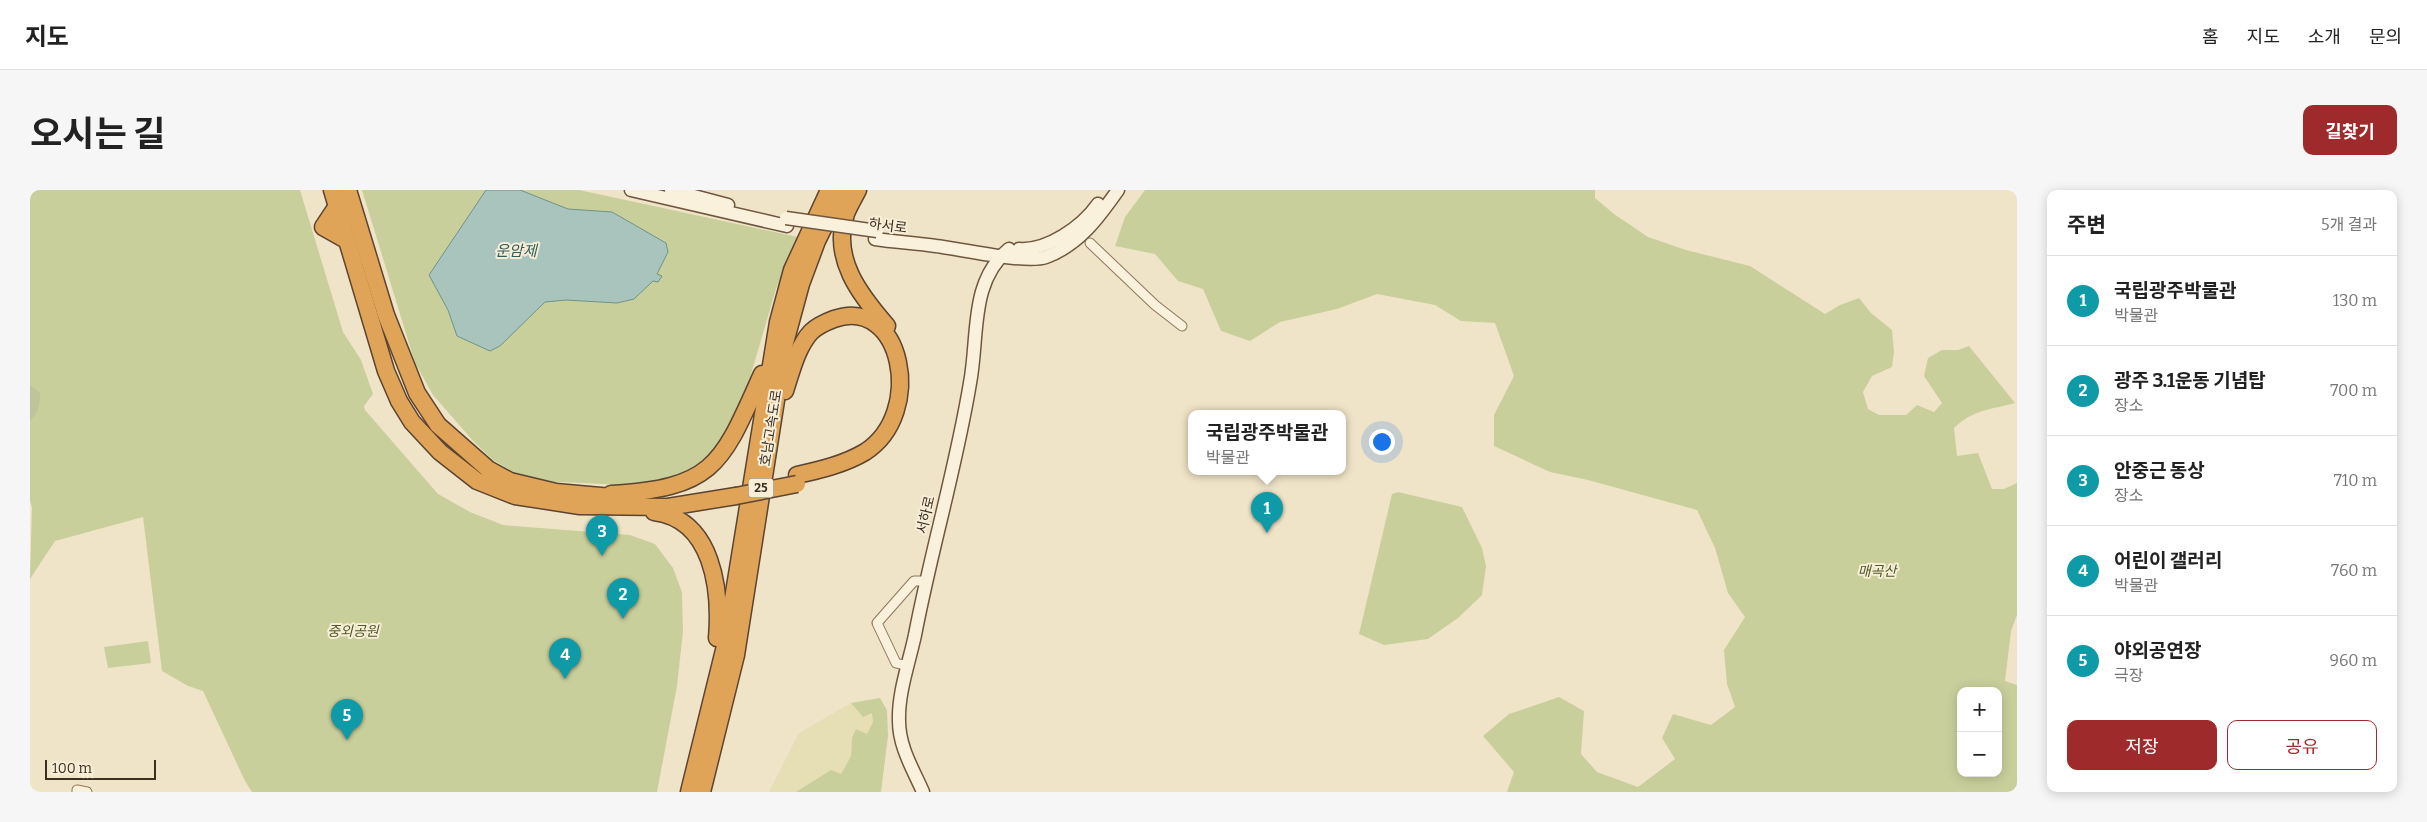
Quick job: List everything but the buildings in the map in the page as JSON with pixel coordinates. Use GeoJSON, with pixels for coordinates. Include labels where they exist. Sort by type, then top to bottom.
{"type":"FeatureCollection","features":[{"type":"Feature","properties":{"kind":"highway"},"geometry":{"type":"LineString","coordinates":[[332,190],[386,372],[399,401],[412,422],[440,452],[477,481],[494,489],[537,501],[668,514],[688,525],[702,542],[710,565],[719,618],[715,655],[706,703],[706,730]]}},
{"type":"Feature","properties":{"kind":"highway"},"geometry":{"type":"LineString","coordinates":[[348,190],[386,316],[417,393],[438,424],[488,469],[510,481],[556,492],[593,494],[637,500],[669,499],[736,492]]}},
{"type":"Feature","properties":{"kind":"highway","name":"호남고속도로"},"geometry":{"type":"LineString","coordinates":[[689,792],[706,730],[726,642],[778,322],[792,270],[829,190]]}},
{"type":"Feature","properties":{"kind":"highway","name":"호남고속도로"},"geometry":{"type":"LineString","coordinates":[[702,792],[736,655],[785,343],[801,284],[817,241],[842,190]]}},
{"type":"Feature","properties":{"kind":"highway"},"geometry":{"type":"LineString","coordinates":[[604,507],[668,506],[736,492],[797,479],[867,460],[881,448],[893,433],[904,403],[907,386],[906,369],[901,350],[890,330],[862,298],[852,280],[841,242],[846,214],[858,190]]}},
{"type":"Feature","properties":{"kind":"highway"},"geometry":{"type":"LineString","coordinates":[[771,426],[804,342],[811,332],[819,326],[841,316],[865,318],[882,331],[895,351],[901,375],[899,405],[891,423],[882,437],[866,451],[797,479]]}},
{"type":"Feature","properties":{"kind":"highway"},"geometry":{"type":"LineString","coordinates":[[593,494],[665,488],[682,484],[700,474],[719,458],[735,436],[772,351]]}},
{"type":"Feature","properties":{"kind":"main road","name":"하서로"},"geometry":{"type":"LineString","coordinates":[[630,190],[787,222],[934,245],[1045,257],[1077,240],[1099,218],[1118,190]]}},
{"type":"Feature","properties":{"kind":"main road","name":"하서로"},"geometry":{"type":"LineString","coordinates":[[671,190],[765,214],[787,222]]}},
{"type":"Feature","properties":{"kind":"main road","name":"하서로"},"geometry":{"type":"LineString","coordinates":[[1005,252],[1042,247],[1091,214],[1108,190]]}},
{"type":"Feature","properties":{"kind":"main road","name":"서하로"},"geometry":{"type":"LineString","coordinates":[[924,792],[900,738],[900,706],[925,582],[970,383],[980,293],[986,276],[1005,252]]}},
{"type":"Feature","properties":{"kind":"street"},"geometry":{"type":"LineString","coordinates":[[1090,243],[1155,305],[1182,326]]}},
{"type":"Feature","properties":{"kind":"street"},"geometry":{"type":"LineString","coordinates":[[908,666],[896,663],[876,623],[914,580],[925,582]]}},
{"type":"Feature","properties":{"kind":"street"},"geometry":{"type":"LineString","coordinates":[[77,792],[77,790],[87,792]]}},
{"type":"Feature","properties":{"kind":"shaded area"},"geometry":{"type":"Polygon","coordinates":[[[851,703],[863,717],[872,712],[873,722],[867,734],[856,729],[851,756],[841,774],[831,770],[796,792],[769,792],[799,733],[851,703]]]}},
{"type":"Feature","properties":{"kind":"green space","name":"중외공원"},"geometry":{"type":"Polygon","coordinates":[[[30,190],[300,190],[343,332],[361,360],[373,394],[364,406],[365,410],[438,494],[470,512],[503,525],[630,535],[655,544],[673,568],[682,592],[683,632],[677,686],[657,792],[252,792],[203,691],[188,686],[162,671],[143,517],[55,541],[30,579],[32,507],[30,501],[30,190]]]}},
{"type":"Feature","properties":{"kind":"green space"},"geometry":{"type":"Polygon","coordinates":[[[362,190],[579,190],[798,237],[776,289],[742,405],[724,442],[697,469],[674,481],[642,486],[540,481],[515,473],[493,460],[474,442],[433,395],[415,363],[362,190]]]}},
{"type":"Feature","properties":{"kind":"green space","name":"매곡산"},"geometry":{"type":"Polygon","coordinates":[[[1145,190],[1595,190],[1595,198],[1614,214],[1648,237],[1686,250],[1750,266],[1825,314],[1840,305],[1859,298],[1871,313],[1892,330],[1894,352],[1892,367],[1872,376],[1863,392],[1868,409],[1879,415],[1906,415],[1917,405],[1934,412],[1942,403],[1924,376],[1928,358],[1942,350],[1958,350],[1969,346],[2015,403],[1975,414],[1954,428],[1957,456],[1978,453],[1992,489],[2004,489],[2017,483],[2017,615],[2011,631],[2005,681],[2017,685],[2017,792],[1507,792],[1514,772],[1483,736],[1509,714],[1559,697],[1584,711],[1581,754],[1597,772],[1638,787],[1675,759],[1662,738],[1673,714],[1711,725],[1735,707],[1727,684],[1724,650],[1745,617],[1728,593],[1715,548],[1697,510],[1588,480],[1550,472],[1494,446],[1494,415],[1514,376],[1495,323],[1461,321],[1435,305],[1377,294],[1337,309],[1280,322],[1250,341],[1221,331],[1203,289],[1178,281],[1155,254],[1115,246],[1125,217],[1145,190]]]}},
{"type":"Feature","properties":{"kind":"green space"},"geometry":{"type":"Polygon","coordinates":[[[30,385],[40,393],[40,401],[35,415],[30,421],[30,385]]]}},
{"type":"Feature","properties":{"kind":"green space"},"geometry":{"type":"Polygon","coordinates":[[[1398,492],[1462,507],[1482,548],[1486,566],[1482,595],[1458,618],[1428,639],[1384,645],[1359,634],[1392,494],[1398,492]]]}},
{"type":"Feature","properties":{"kind":"green space"},"geometry":{"type":"Polygon","coordinates":[[[148,641],[151,663],[108,668],[104,647],[148,641]]]}},
{"type":"Feature","properties":{"kind":"green space"},"geometry":{"type":"Polygon","coordinates":[[[880,698],[887,710],[888,736],[881,792],[796,792],[831,770],[841,774],[851,756],[852,738],[856,729],[867,734],[873,722],[872,713],[863,717],[851,703],[880,698]]]}},
{"type":"Feature","properties":{"kind":"water","name":"운암제"},"geometry":{"type":"Polygon","coordinates":[[[486,190],[520,190],[568,209],[612,212],[666,243],[668,252],[657,274],[662,276],[658,282],[653,281],[634,299],[617,303],[566,300],[545,302],[500,346],[490,351],[457,336],[448,310],[429,275],[486,190]]]}},
{"type":"Feature","properties":{"kind":"place","name":"국립광주박물관"},"geometry":{"type":"Point","coordinates":[1267,533]}},
{"type":"Feature","properties":{"kind":"place","name":"안중근 동상"},"geometry":{"type":"Point","coordinates":[602,556]}},
{"type":"Feature","properties":{"kind":"place","name":"광주 3.1운동 기념탑"},"geometry":{"type":"Point","coordinates":[623,619]}},
{"type":"Feature","properties":{"kind":"place","name":"어린이 갤러리"},"geometry":{"type":"Point","coordinates":[565,679]}},
{"type":"Feature","properties":{"kind":"place","name":"야외공연장"},"geometry":{"type":"Point","coordinates":[347,740]}}]}
